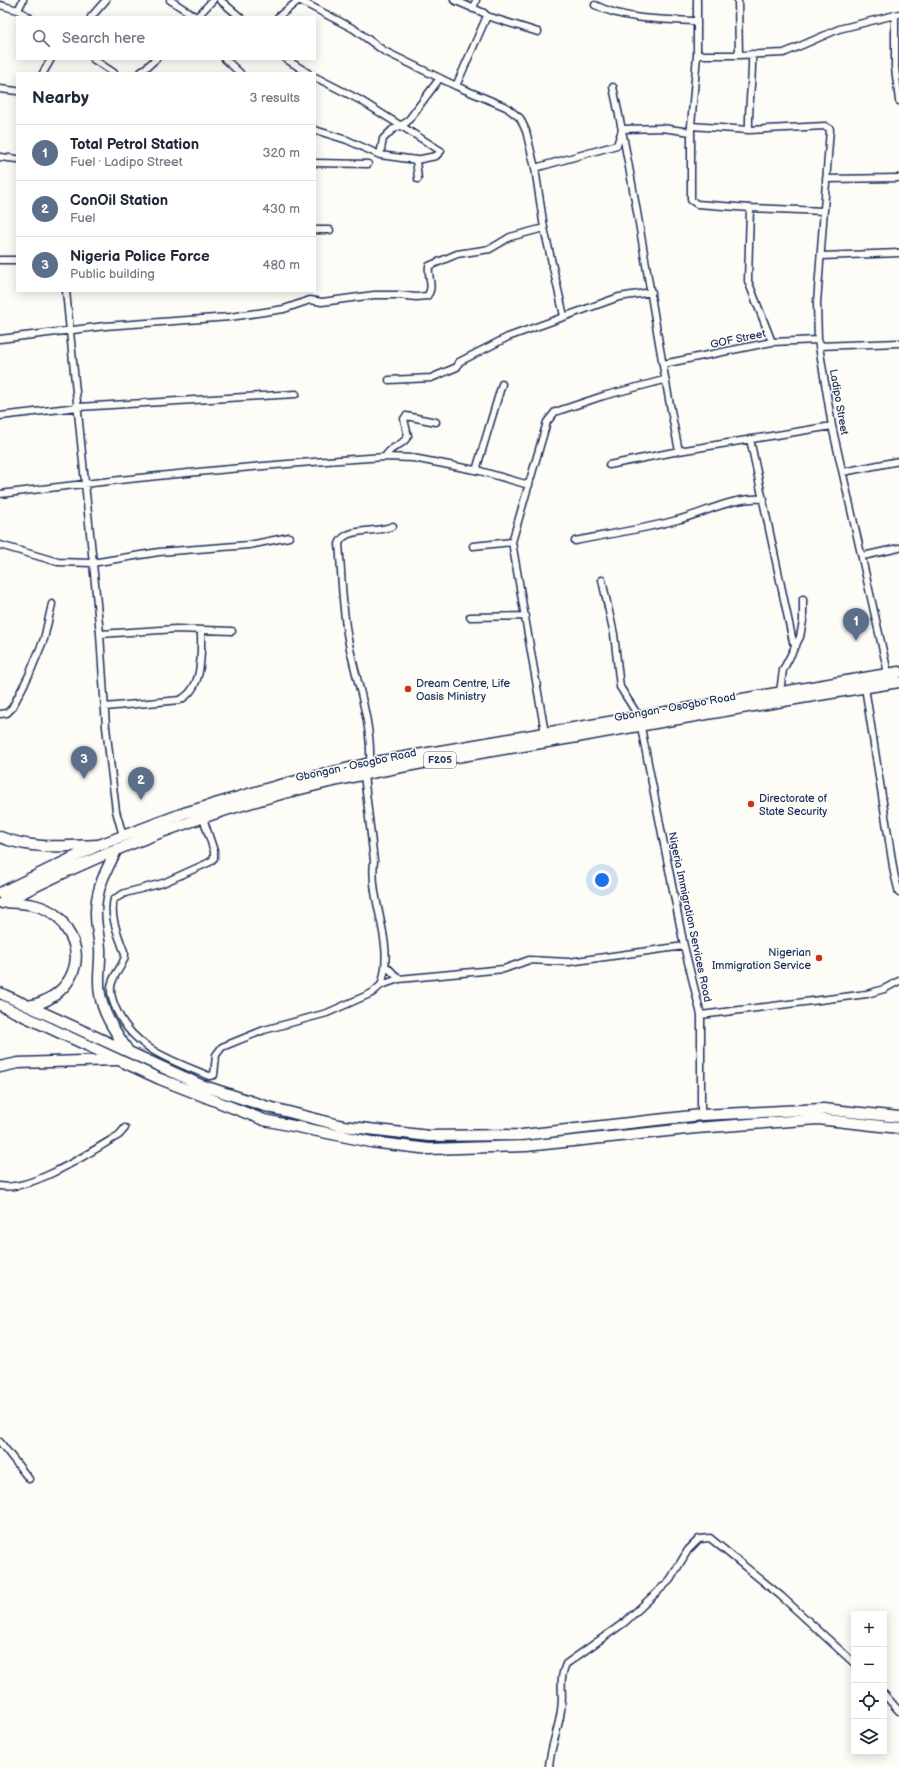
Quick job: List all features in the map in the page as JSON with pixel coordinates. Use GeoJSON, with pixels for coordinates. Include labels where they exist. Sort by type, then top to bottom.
{"type":"FeatureCollection","features":[{"type":"Feature","properties":{"kind":"main road","name":"Gbongan - Osogbo Road"},"geometry":{"type":"LineString","coordinates":[[1,900],[117,849],[203,818],[317,785],[780,692],[899,672]]}},
{"type":"Feature","properties":{"kind":"main road","name":"Gbongan - Osogbo Road"},"geometry":{"type":"LineString","coordinates":[[1,900],[99,845],[192,810],[280,785],[370,763],[545,733],[640,721],[899,682]]}},
{"type":"Feature","properties":{"kind":"main road"},"geometry":{"type":"LineString","coordinates":[[0,836],[17,843],[49,847],[99,845]]}},
{"type":"Feature","properties":{"kind":"main road"},"geometry":{"type":"LineString","coordinates":[[117,849],[102,878],[96,901],[96,916],[100,949],[99,982],[100,994],[104,1008],[128,1052]]}},
{"type":"Feature","properties":{"kind":"main road"},"geometry":{"type":"LineString","coordinates":[[1,900],[29,903],[43,908],[59,917],[73,939],[76,953],[75,967],[68,981],[52,998],[42,1004],[28,1006]]}},
{"type":"Feature","properties":{"kind":"main road"},"geometry":{"type":"LineString","coordinates":[[0,993],[201,1085],[265,1106],[343,1126],[430,1136],[522,1135],[701,1114],[823,1109],[899,1117]]}},
{"type":"Feature","properties":{"kind":"main road"},"geometry":{"type":"LineString","coordinates":[[0,1005],[160,1079],[264,1120],[371,1142],[429,1148],[526,1146],[696,1128],[818,1118],[899,1128]]}},
{"type":"Feature","properties":{"kind":"main road"},"geometry":{"type":"LineString","coordinates":[[0,1067],[18,1063],[118,1060]]}},
{"type":"Feature","properties":{"kind":"street"},"geometry":{"type":"LineString","coordinates":[[18,10],[23,0]]}},
{"type":"Feature","properties":{"kind":"street"},"geometry":{"type":"LineString","coordinates":[[92,16],[106,0]]}},
{"type":"Feature","properties":{"kind":"street"},"geometry":{"type":"LineString","coordinates":[[170,0],[194,16]]}},
{"type":"Feature","properties":{"kind":"street"},"geometry":{"type":"LineString","coordinates":[[197,16],[213,0]]}},
{"type":"Feature","properties":{"kind":"street"},"geometry":{"type":"LineString","coordinates":[[220,0],[239,16]]}},
{"type":"Feature","properties":{"kind":"street"},"geometry":{"type":"LineString","coordinates":[[279,16],[299,0],[354,29],[384,51],[456,86],[506,107],[520,118],[526,131],[535,168],[544,228],[564,316]]}},
{"type":"Feature","properties":{"kind":"street"},"geometry":{"type":"LineString","coordinates":[[454,0],[484,13],[487,16],[538,32]]}},
{"type":"Feature","properties":{"kind":"street"},"geometry":{"type":"LineString","coordinates":[[473,9],[476,0]]}},
{"type":"Feature","properties":{"kind":"street"},"geometry":{"type":"LineString","coordinates":[[697,0],[697,54],[691,129],[691,200],[696,204],[824,211]]}},
{"type":"Feature","properties":{"kind":"street"},"geometry":{"type":"LineString","coordinates":[[738,0],[739,55]]}},
{"type":"Feature","properties":{"kind":"street"},"geometry":{"type":"LineString","coordinates":[[0,5],[18,10],[27,16]]}},
{"type":"Feature","properties":{"kind":"street"},"geometry":{"type":"LineString","coordinates":[[595,5],[612,13],[630,17],[696,21]]}},
{"type":"Feature","properties":{"kind":"street"},"geometry":{"type":"LineString","coordinates":[[697,54],[739,55],[784,53],[839,29],[897,15],[895,68],[899,101]]}},
{"type":"Feature","properties":{"kind":"street"},"geometry":{"type":"LineString","coordinates":[[456,86],[487,16]]}},
{"type":"Feature","properties":{"kind":"street"},"geometry":{"type":"LineString","coordinates":[[622,129],[662,128],[749,130],[748,115],[753,76],[752,54]]}},
{"type":"Feature","properties":{"kind":"street"},"geometry":{"type":"LineString","coordinates":[[44,72],[50,60]]}},
{"type":"Feature","properties":{"kind":"street"},"geometry":{"type":"LineString","coordinates":[[94,60],[112,72]]}},
{"type":"Feature","properties":{"kind":"street"},"geometry":{"type":"LineString","coordinates":[[141,72],[155,60]]}},
{"type":"Feature","properties":{"kind":"street"},"geometry":{"type":"LineString","coordinates":[[226,60],[239,72]]}},
{"type":"Feature","properties":{"kind":"street"},"geometry":{"type":"LineString","coordinates":[[288,60],[306,72]]}},
{"type":"Feature","properties":{"kind":"street"},"geometry":{"type":"LineString","coordinates":[[316,78],[360,100],[441,151],[436,156],[416,160],[380,155],[347,140],[316,130]]}},
{"type":"Feature","properties":{"kind":"street"},"geometry":{"type":"LineString","coordinates":[[380,155],[384,139],[400,124],[407,122],[440,78]]}},
{"type":"Feature","properties":{"kind":"street"},"geometry":{"type":"LineString","coordinates":[[613,87],[652,292],[664,380],[679,451]]}},
{"type":"Feature","properties":{"kind":"street"},"geometry":{"type":"LineString","coordinates":[[0,89],[16,91]]}},
{"type":"Feature","properties":{"kind":"street","name":"Ladipo Street"},"geometry":{"type":"LineString","coordinates":[[749,130],[825,126],[830,129],[822,256],[817,303],[819,343],[832,426],[863,556],[888,674]]}},
{"type":"Feature","properties":{"kind":"street"},"geometry":{"type":"LineString","coordinates":[[535,168],[617,145],[622,129]]}},
{"type":"Feature","properties":{"kind":"street"},"geometry":{"type":"LineString","coordinates":[[0,157],[16,159]]}},
{"type":"Feature","properties":{"kind":"street"},"geometry":{"type":"LineString","coordinates":[[416,160],[418,179]]}},
{"type":"Feature","properties":{"kind":"street"},"geometry":{"type":"LineString","coordinates":[[316,163],[368,164]]}},
{"type":"Feature","properties":{"kind":"street"},"geometry":{"type":"LineString","coordinates":[[826,179],[899,178]]}},
{"type":"Feature","properties":{"kind":"street"},"geometry":{"type":"LineString","coordinates":[[750,208],[748,281],[772,342]]}},
{"type":"Feature","properties":{"kind":"street"},"geometry":{"type":"LineString","coordinates":[[0,339],[105,326],[230,317],[284,309],[310,300],[322,302],[374,295],[416,297],[428,296],[432,288],[428,270],[433,264],[457,254],[490,249],[510,237],[544,228]]}},
{"type":"Feature","properties":{"kind":"street"},"geometry":{"type":"LineString","coordinates":[[316,230],[330,230]]}},
{"type":"Feature","properties":{"kind":"street"},"geometry":{"type":"LineString","coordinates":[[822,256],[899,253]]}},
{"type":"Feature","properties":{"kind":"street"},"geometry":{"type":"LineString","coordinates":[[0,260],[16,260]]}},
{"type":"Feature","properties":{"kind":"street"},"geometry":{"type":"LineString","coordinates":[[66,292],[100,634],[104,707],[116,811],[123,836]]}},
{"type":"Feature","properties":{"kind":"street"},"geometry":{"type":"LineString","coordinates":[[390,380],[431,378],[456,367],[459,362],[508,337],[619,297],[652,292]]}},
{"type":"Feature","properties":{"kind":"street","name":"GOF Street"},"geometry":{"type":"LineString","coordinates":[[663,364],[772,342],[899,343]]}},
{"type":"Feature","properties":{"kind":"street"},"geometry":{"type":"LineString","coordinates":[[545,733],[512,542],[547,422],[555,412],[664,380]]}},
{"type":"Feature","properties":{"kind":"street"},"geometry":{"type":"LineString","coordinates":[[480,471],[477,467],[502,384]]}},
{"type":"Feature","properties":{"kind":"street"},"geometry":{"type":"LineString","coordinates":[[0,416],[78,407],[296,394]]}},
{"type":"Feature","properties":{"kind":"street"},"geometry":{"type":"LineString","coordinates":[[385,457],[389,449],[405,441],[408,436],[404,419],[406,416],[436,422]]}},
{"type":"Feature","properties":{"kind":"street"},"geometry":{"type":"LineString","coordinates":[[609,465],[679,451],[832,426]]}},
{"type":"Feature","properties":{"kind":"street"},"geometry":{"type":"LineString","coordinates":[[750,439],[793,642],[796,646]]}},
{"type":"Feature","properties":{"kind":"street"},"geometry":{"type":"LineString","coordinates":[[0,494],[85,483],[299,462],[385,457],[412,458],[480,471],[529,485]]}},
{"type":"Feature","properties":{"kind":"street"},"geometry":{"type":"LineString","coordinates":[[843,472],[899,462]]}},
{"type":"Feature","properties":{"kind":"street"},"geometry":{"type":"LineString","coordinates":[[575,541],[656,525],[734,502],[755,498],[764,500]]}},
{"type":"Feature","properties":{"kind":"street"},"geometry":{"type":"LineString","coordinates":[[370,763],[370,736],[348,643],[339,544],[341,538],[345,535],[357,532],[384,530],[393,526]]}},
{"type":"Feature","properties":{"kind":"street"},"geometry":{"type":"LineString","coordinates":[[0,545],[58,562],[92,563],[159,552],[249,545],[289,537]]}},
{"type":"Feature","properties":{"kind":"street"},"geometry":{"type":"LineString","coordinates":[[474,546],[512,542]]}},
{"type":"Feature","properties":{"kind":"street"},"geometry":{"type":"LineString","coordinates":[[863,556],[899,548]]}},
{"type":"Feature","properties":{"kind":"street"},"geometry":{"type":"LineString","coordinates":[[602,580],[614,634],[620,687],[640,721]]}},
{"type":"Feature","properties":{"kind":"street"},"geometry":{"type":"LineString","coordinates":[[780,692],[783,670],[796,646],[803,621],[803,599]]}},
{"type":"Feature","properties":{"kind":"street"},"geometry":{"type":"LineString","coordinates":[[0,714],[7,713],[12,708],[29,675],[44,639],[52,604]]}},
{"type":"Feature","properties":{"kind":"street"},"geometry":{"type":"LineString","coordinates":[[470,617],[526,616]]}},
{"type":"Feature","properties":{"kind":"street"},"geometry":{"type":"LineString","coordinates":[[104,707],[180,700],[186,697],[193,690],[200,664],[202,630]]}},
{"type":"Feature","properties":{"kind":"street"},"geometry":{"type":"LineString","coordinates":[[100,634],[136,631],[232,631]]}},
{"type":"Feature","properties":{"kind":"street"},"geometry":{"type":"LineString","coordinates":[[865,687],[894,872],[899,893]]}},
{"type":"Feature","properties":{"kind":"street","name":"Nigeria Immigration Services Road"},"geometry":{"type":"LineString","coordinates":[[640,721],[684,946],[701,1015],[701,1114]]}},
{"type":"Feature","properties":{"kind":"street"},"geometry":{"type":"LineString","coordinates":[[364,775],[374,861],[373,876],[387,953],[386,967],[381,986]]}},
{"type":"Feature","properties":{"kind":"street"},"geometry":{"type":"LineString","coordinates":[[203,818],[214,851],[214,858],[210,862],[163,883],[124,892],[114,898],[112,905],[113,917],[125,954],[125,959],[113,978],[111,987],[112,1002],[128,1031],[146,1047],[162,1056],[209,1076],[214,1075],[216,1055],[222,1047],[264,1030],[327,1013],[372,993],[381,986],[400,979],[504,969],[529,960],[569,962],[684,946]]}},
{"type":"Feature","properties":{"kind":"street"},"geometry":{"type":"LineString","coordinates":[[386,967],[400,979]]}},
{"type":"Feature","properties":{"kind":"street"},"geometry":{"type":"LineString","coordinates":[[701,1015],[867,994],[884,989],[899,981]]}},
{"type":"Feature","properties":{"kind":"street"},"geometry":{"type":"LineString","coordinates":[[0,1186],[30,1182],[57,1171],[119,1135],[125,1128]]}},
{"type":"Feature","properties":{"kind":"street"},"geometry":{"type":"LineString","coordinates":[[0,1442],[29,1479]]}},
{"type":"Feature","properties":{"kind":"street"},"geometry":{"type":"LineString","coordinates":[[549,1767],[550,1755],[561,1710],[561,1675],[566,1664],[625,1622],[670,1580],[688,1550],[699,1539],[710,1538],[782,1596],[851,1660]]}},
{"type":"Feature","properties":{"kind":"street"},"geometry":{"type":"LineString","coordinates":[[887,1697],[899,1711]]}},
{"type":"Feature","properties":{"kind":"place","name":"Total Petrol Station"},"geometry":{"type":"Point","coordinates":[856,641]}},
{"type":"Feature","properties":{"kind":"place","name":"Dream Centre, Life Oasis Ministry"},"geometry":{"type":"Point","coordinates":[408,689]}},
{"type":"Feature","properties":{"kind":"place","name":"Nigeria Police Force"},"geometry":{"type":"Point","coordinates":[84,779]}},
{"type":"Feature","properties":{"kind":"place","name":"ConOil Station"},"geometry":{"type":"Point","coordinates":[141,800]}},
{"type":"Feature","properties":{"kind":"place","name":"Directorate of State Security"},"geometry":{"type":"Point","coordinates":[751,804]}},
{"type":"Feature","properties":{"kind":"place","name":"Nigerian Immigration Service"},"geometry":{"type":"Point","coordinates":[819,958]}}]}
